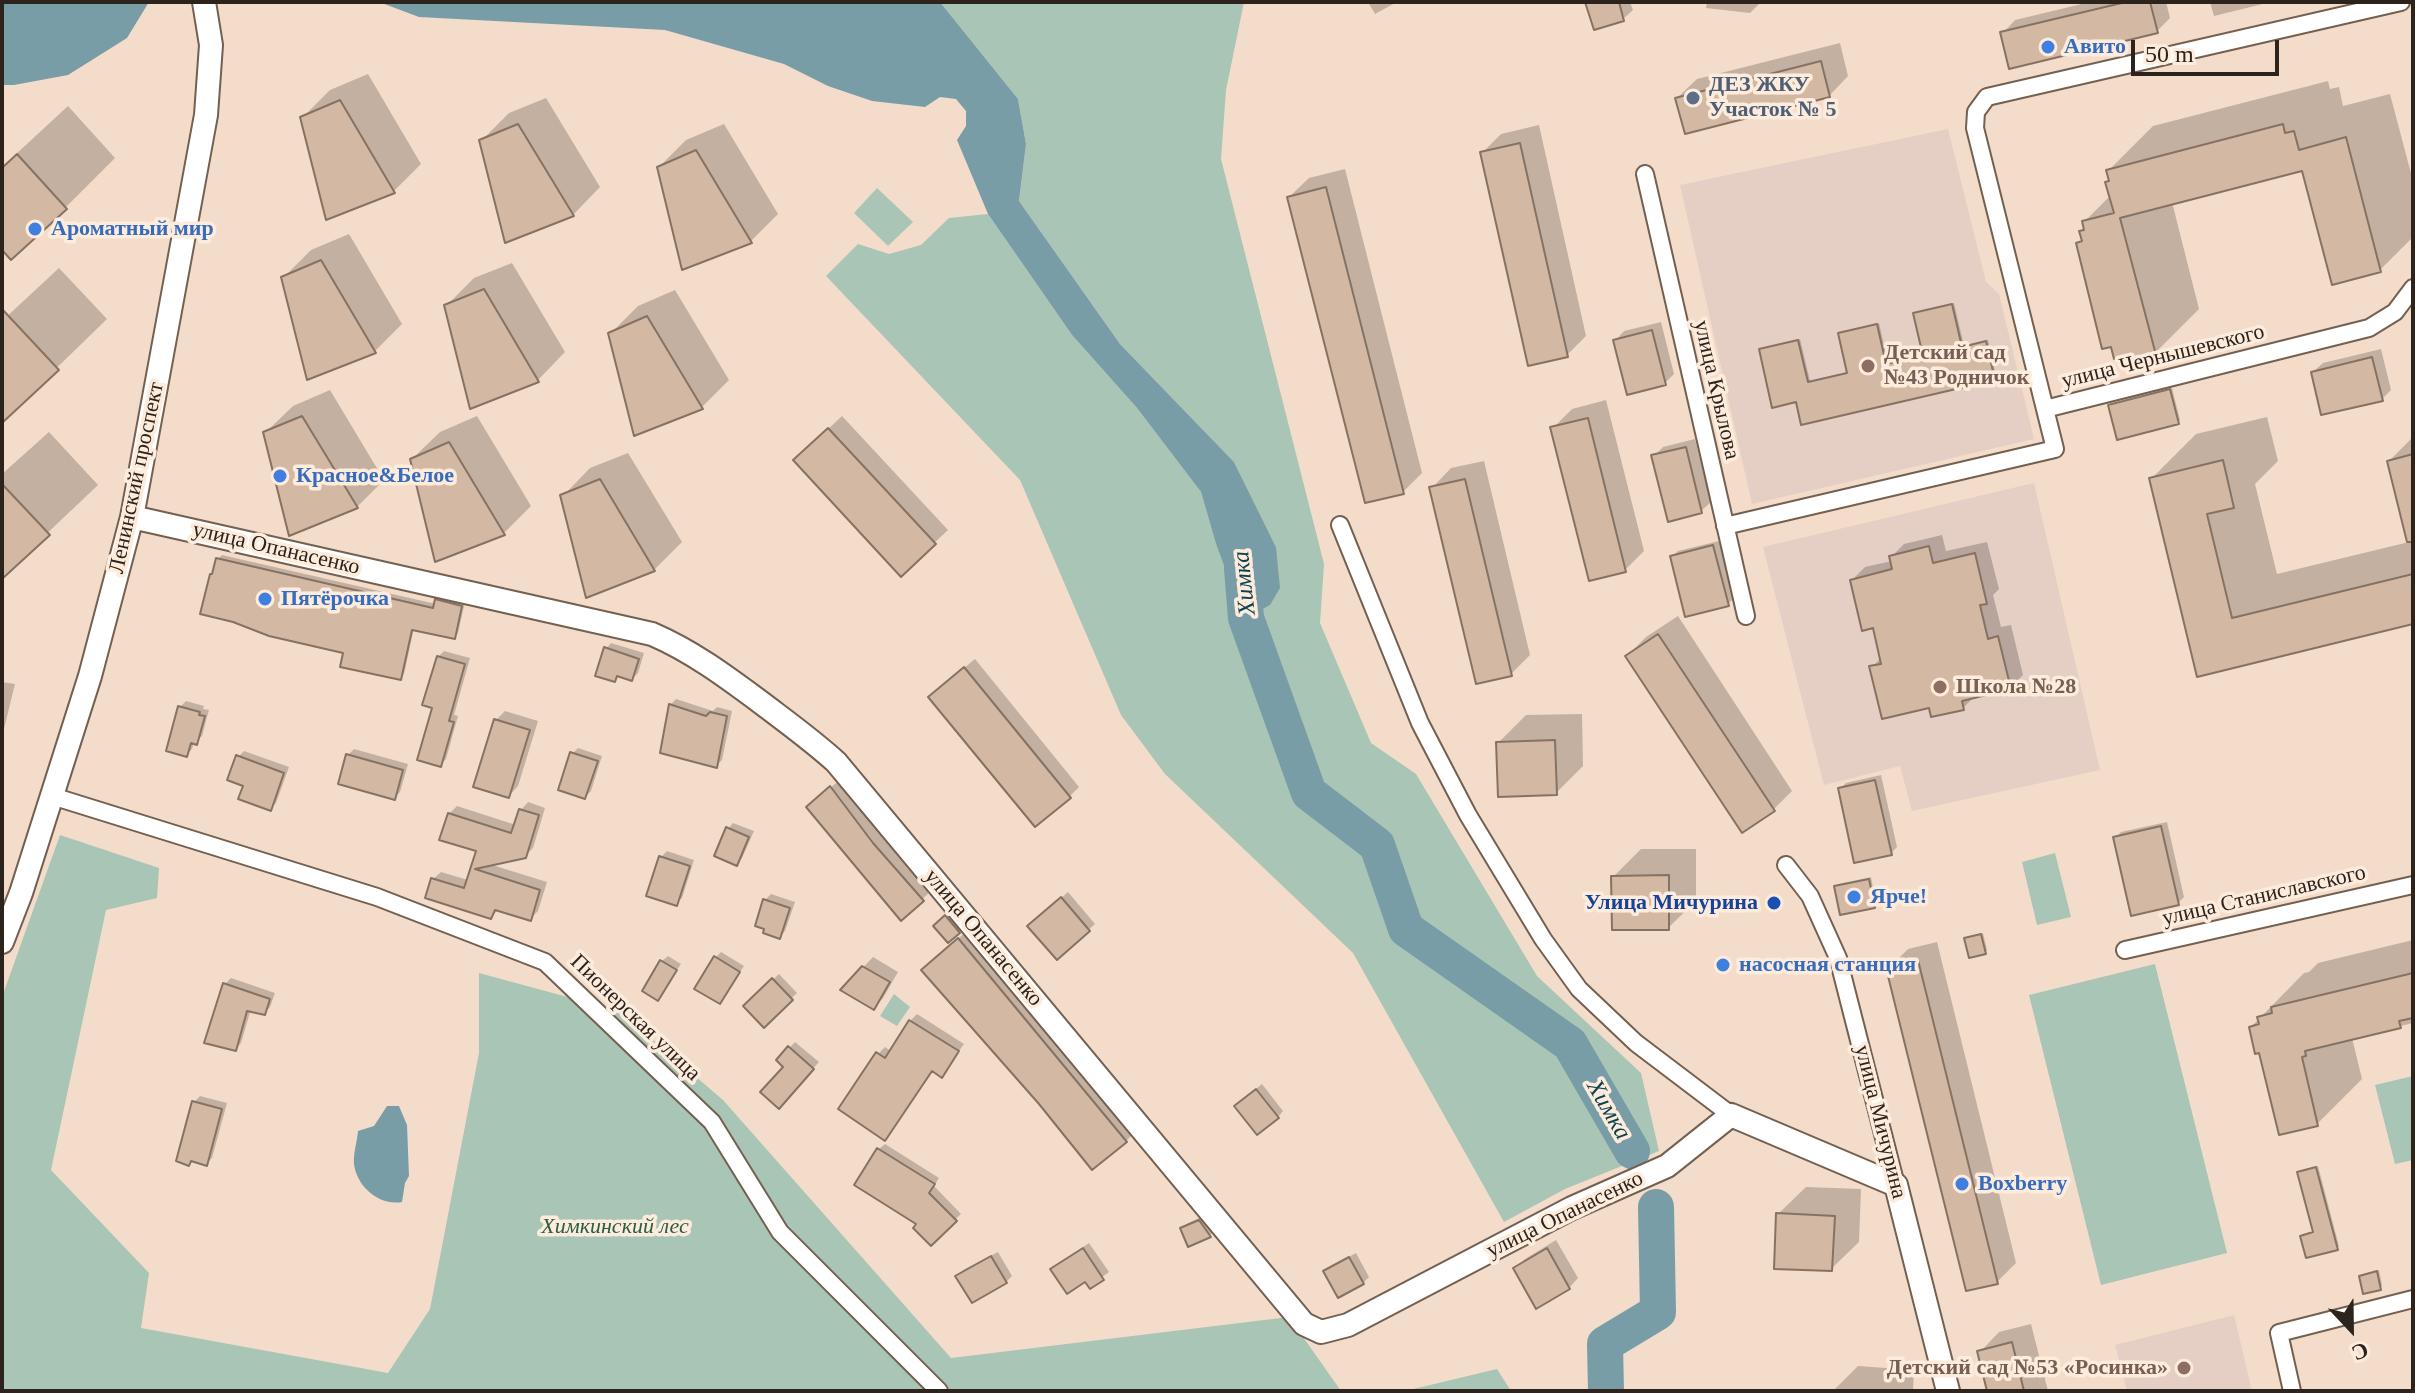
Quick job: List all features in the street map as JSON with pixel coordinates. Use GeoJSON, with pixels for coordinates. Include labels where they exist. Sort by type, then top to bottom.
{"type":"FeatureCollection","features":[{"type":"Feature","properties":{"kind":"street","name":"Ленинский проспект"},"geometry":{"type":"LineString","coordinates":[[2,942],[21,893],[92,667],[132,517],[206,115],[211,45],[204,2]]}},
{"type":"Feature","properties":{"kind":"street"},"geometry":{"type":"LineString","coordinates":[[2045,409],[1975,128],[1976,112],[1987,97],[2401,2]]}},
{"type":"Feature","properties":{"kind":"street","name":"улица Крылова"},"geometry":{"type":"LineString","coordinates":[[1645,174],[1746,616]]}},
{"type":"Feature","properties":{"kind":"street","name":"улица Чернышевского"},"geometry":{"type":"LineString","coordinates":[[1725,526],[2055,449],[2045,409],[2369,328],[2395,312],[2413,288]]}},
{"type":"Feature","properties":{"kind":"street","name":"улица Опанасенко"},"geometry":{"type":"LineString","coordinates":[[132,517],[652,634],[676,645],[737,685],[836,762],[1304,1324],[1321,1332],[1348,1325],[1572,1208],[1667,1166],[1731,1115]]}},
{"type":"Feature","properties":{"kind":"street"},"geometry":{"type":"LineString","coordinates":[[1340,525],[1420,723],[1468,815],[1543,939],[1579,989],[1636,1043],[1731,1115],[1896,1185]]}},
{"type":"Feature","properties":{"kind":"street","name":"Пионерская улица"},"geometry":{"type":"LineString","coordinates":[[52,796],[377,897],[545,962],[712,1122],[780,1232],[939,1391]]}},
{"type":"Feature","properties":{"kind":"street","name":"улица Мичурина"},"geometry":{"type":"LineString","coordinates":[[1786,865],[1810,896],[1838,958],[1948,1391]]}},
{"type":"Feature","properties":{"kind":"street","name":"улица Станиславского"},"geometry":{"type":"LineString","coordinates":[[2125,950],[2413,885]]}},
{"type":"Feature","properties":{"kind":"street"},"geometry":{"type":"LineString","coordinates":[[2292,1391],[2279,1333],[2413,1299]]}},
{"type":"Feature","properties":{"kind":"shaded area","name":"Детский сад №43 Родничок"},"geometry":{"type":"Polygon","coordinates":[[[1948,129],[1986,282],[1999,294],[2034,439],[1752,504],[1680,185],[1948,129]]]}},
{"type":"Feature","properties":{"kind":"shaded area","name":"Школа №28"},"geometry":{"type":"Polygon","coordinates":[[[2034,483],[2100,770],[1912,811],[1900,766],[1824,785],[1763,547],[2034,483]]]}},
{"type":"Feature","properties":{"kind":"shaded area","name":"Детский сад №53 «Росинка»"},"geometry":{"type":"Polygon","coordinates":[[[2234,1315],[2252,1391],[2127,1391],[2115,1345],[2234,1315]]]}},
{"type":"Feature","properties":{"kind":"green space"},"geometry":{"type":"Polygon","coordinates":[[[940,2],[1244,2],[1226,90],[1221,159],[1324,564],[1320,623],[1371,743],[1416,774],[1537,976],[1641,1073],[1659,1151],[1565,1189],[1504,1222],[1353,953],[1165,774],[1121,715],[1020,480],[826,276],[858,244],[889,254],[921,245],[949,218],[988,214],[1072,335],[1137,408],[1201,492],[1216,544],[1245,617],[1270,605],[1276,547],[1234,462],[1120,344],[1019,201],[1026,144],[1018,99],[940,2]]]}},
{"type":"Feature","properties":{"kind":"green space"},"geometry":{"type":"Polygon","coordinates":[[[877,188],[913,222],[888,246],[854,213],[877,188]]]}},
{"type":"Feature","properties":{"kind":"green space","name":"Химкинский лес"},"geometry":{"type":"Polygon","coordinates":[[[60,835],[159,868],[157,898],[106,910],[51,1170],[149,1273],[141,1328],[388,1373],[430,1309],[479,1053],[479,973],[619,1011],[723,1100],[951,1358],[1289,1317],[1341,1391],[2,1391],[2,997],[60,835]]]}},
{"type":"Feature","properties":{"kind":"green space"},"geometry":{"type":"Polygon","coordinates":[[[2055,853],[2071,917],[2037,925],[2022,862],[2055,853]]]}},
{"type":"Feature","properties":{"kind":"green space"},"geometry":{"type":"Polygon","coordinates":[[[2155,964],[2227,1253],[2101,1285],[2029,995],[2155,964]]]}},
{"type":"Feature","properties":{"kind":"green space"},"geometry":{"type":"Polygon","coordinates":[[[894,994],[910,1007],[897,1026],[880,1016],[894,994]]]}},
{"type":"Feature","properties":{"kind":"green space"},"geometry":{"type":"Polygon","coordinates":[[[2413,1076],[2413,1160],[2395,1164],[2375,1085],[2413,1076]]]}},
{"type":"Feature","properties":{"kind":"green space"},"geometry":{"type":"Polygon","coordinates":[[[1497,1369],[1511,1391],[1405,1391],[1497,1369]]]}},
{"type":"Feature","properties":{"kind":"water"},"geometry":{"type":"Polygon","coordinates":[[[2,2],[149,2],[127,38],[68,75],[2,85],[2,2]]]}},
{"type":"Feature","properties":{"kind":"water"},"geometry":{"type":"Polygon","coordinates":[[[379,2],[940,2],[1018,99],[1026,144],[1019,201],[1120,344],[1234,462],[1276,547],[1280,588],[1270,605],[1246,618],[1216,544],[1201,492],[1137,408],[1072,335],[988,214],[957,140],[966,126],[966,111],[956,99],[940,97],[925,107],[872,101],[828,86],[784,64],[665,30],[419,17],[379,2]]]}},
{"type":"Feature","properties":{"kind":"water"},"geometry":{"type":"Polygon","coordinates":[[[387,1106],[399,1106],[407,1125],[409,1176],[402,1202],[385,1201],[370,1193],[360,1180],[354,1164],[358,1131],[374,1126],[387,1106]]]}},
{"type":"Feature","properties":{"kind":"building"},"geometry":{"type":"Polygon","coordinates":[[[1585,2],[1619,2],[1624,21],[1594,30],[1585,2]]]}},
{"type":"Feature","properties":{"kind":"building"},"geometry":{"type":"Polygon","coordinates":[[[2126,2],[2150,2],[2158,33],[2009,69],[2000,32],[2126,2]]]}},
{"type":"Feature","properties":{"kind":"building"},"geometry":{"type":"Polygon","coordinates":[[[1821,61],[1830,97],[1685,134],[1675,98],[1821,61]]]}},
{"type":"Feature","properties":{"kind":"building"},"geometry":{"type":"Polygon","coordinates":[[[340,100],[395,193],[326,220],[300,117],[340,100]]]}},
{"type":"Feature","properties":{"kind":"building"},"geometry":{"type":"Polygon","coordinates":[[[518,124],[574,216],[505,243],[479,140],[518,124]]]}},
{"type":"Feature","properties":{"kind":"building"},"geometry":{"type":"Polygon","coordinates":[[[2283,124],[2285,133],[2294,131],[2299,150],[2346,137],[2381,272],[2332,285],[2302,171],[2120,218],[2156,355],[2121,364],[2119,357],[2114,359],[2111,347],[2102,349],[2076,243],[2082,241],[2079,231],[2084,230],[2082,221],[2114,213],[2105,182],[2109,181],[2106,170],[2283,124]]]}},
{"type":"Feature","properties":{"kind":"building"},"geometry":{"type":"Polygon","coordinates":[[[1520,143],[1568,357],[1528,366],[1480,152],[1520,143]]]}},
{"type":"Feature","properties":{"kind":"building"},"geometry":{"type":"Polygon","coordinates":[[[696,150],[752,243],[682,270],[657,167],[696,150]]]}},
{"type":"Feature","properties":{"kind":"building"},"geometry":{"type":"Polygon","coordinates":[[[17,154],[67,209],[11,260],[2,250],[2,168],[17,154]]]}},
{"type":"Feature","properties":{"kind":"building"},"geometry":{"type":"Polygon","coordinates":[[[1326,187],[1404,494],[1365,503],[1287,197],[1326,187]]]}},
{"type":"Feature","properties":{"kind":"building"},"geometry":{"type":"Polygon","coordinates":[[[321,260],[376,353],[307,380],[281,277],[321,260]]]}},
{"type":"Feature","properties":{"kind":"building"},"geometry":{"type":"Polygon","coordinates":[[[484,289],[539,382],[470,409],[444,305],[484,289]]]}},
{"type":"Feature","properties":{"kind":"building"},"geometry":{"type":"Polygon","coordinates":[[[1952,304],[1962,347],[1986,341],[1995,380],[1801,425],[1796,402],[1772,408],[1759,349],[1798,340],[1808,382],[1847,373],[1838,333],[1877,324],[1886,364],[1923,356],[1913,313],[1952,304]]]}},
{"type":"Feature","properties":{"kind":"building"},"geometry":{"type":"Polygon","coordinates":[[[2,309],[59,370],[2,423],[2,309]]]}},
{"type":"Feature","properties":{"kind":"building"},"geometry":{"type":"Polygon","coordinates":[[[647,316],[703,409],[634,436],[608,333],[647,316]]]}},
{"type":"Feature","properties":{"kind":"building"},"geometry":{"type":"Polygon","coordinates":[[[1652,330],[1666,385],[1627,395],[1613,340],[1652,330]]]}},
{"type":"Feature","properties":{"kind":"building"},"geometry":{"type":"Polygon","coordinates":[[[2372,357],[2383,401],[2321,415],[2311,372],[2372,357]]]}},
{"type":"Feature","properties":{"kind":"building"},"geometry":{"type":"Polygon","coordinates":[[[2170,389],[2179,424],[2117,440],[2108,405],[2170,389]]]}},
{"type":"Feature","properties":{"kind":"building"},"geometry":{"type":"Polygon","coordinates":[[[302,416],[358,508],[289,536],[263,432],[302,416]]]}},
{"type":"Feature","properties":{"kind":"building"},"geometry":{"type":"Polygon","coordinates":[[[1588,418],[1626,572],[1589,581],[1550,427],[1588,418]]]}},
{"type":"Feature","properties":{"kind":"building"},"geometry":{"type":"Polygon","coordinates":[[[828,428],[936,544],[901,577],[793,460],[828,428]]]}},
{"type":"Feature","properties":{"kind":"building"},"geometry":{"type":"Polygon","coordinates":[[[449,442],[505,535],[435,562],[410,459],[449,442]]]}},
{"type":"Feature","properties":{"kind":"building"},"geometry":{"type":"Polygon","coordinates":[[[1686,447],[1702,513],[1668,522],[1651,455],[1686,447]]]}},
{"type":"Feature","properties":{"kind":"building"},"geometry":{"type":"Polygon","coordinates":[[[2413,454],[2413,542],[2407,542],[2387,461],[2413,454]]]}},
{"type":"Feature","properties":{"kind":"building"},"geometry":{"type":"Polygon","coordinates":[[[2223,460],[2234,508],[2207,514],[2232,618],[2413,574],[2413,624],[2197,677],[2149,478],[2223,460]]]}},
{"type":"Feature","properties":{"kind":"building"},"geometry":{"type":"Polygon","coordinates":[[[600,479],[655,571],[586,598],[560,495],[600,479]]]}},
{"type":"Feature","properties":{"kind":"building"},"geometry":{"type":"Polygon","coordinates":[[[1465,479],[1512,676],[1476,684],[1429,487],[1465,479]]]}},
{"type":"Feature","properties":{"kind":"building"},"geometry":{"type":"Polygon","coordinates":[[[2,484],[50,535],[2,579],[2,484]]]}},
{"type":"Feature","properties":{"kind":"building"},"geometry":{"type":"Polygon","coordinates":[[[1713,545],[1729,606],[1685,617],[1670,556],[1713,545]]]}},
{"type":"Feature","properties":{"kind":"building"},"geometry":{"type":"Polygon","coordinates":[[[1929,546],[1933,563],[1975,553],[1987,604],[1980,605],[1988,639],[1998,636],[2011,689],[1962,701],[1964,710],[1931,717],[1929,708],[1882,719],[1869,666],[1881,664],[1873,628],[1862,631],[1850,580],[1892,569],[1889,556],[1929,546]]]}},
{"type":"Feature","properties":{"kind":"building"},"geometry":{"type":"Polygon","coordinates":[[[216,558],[433,608],[435,599],[462,606],[455,639],[412,630],[401,680],[340,667],[343,653],[269,636],[233,622],[200,614],[216,558]]]}},
{"type":"Feature","properties":{"kind":"building"},"geometry":{"type":"Polygon","coordinates":[[[1658,634],[1775,811],[1742,833],[1625,656],[1658,634]]]}},
{"type":"Feature","properties":{"kind":"building"},"geometry":{"type":"Polygon","coordinates":[[[604,647],[639,659],[632,681],[617,676],[615,682],[595,676],[604,647]]]}},
{"type":"Feature","properties":{"kind":"building"},"geometry":{"type":"Polygon","coordinates":[[[437,656],[465,664],[449,721],[454,722],[441,767],[417,760],[432,708],[422,705],[437,656]]]}},
{"type":"Feature","properties":{"kind":"building"},"geometry":{"type":"Polygon","coordinates":[[[964,667],[1071,798],[1035,827],[928,697],[964,667]]]}},
{"type":"Feature","properties":{"kind":"building"},"geometry":{"type":"Polygon","coordinates":[[[669,704],[706,716],[710,712],[727,716],[717,768],[660,753],[669,704]]]}},
{"type":"Feature","properties":{"kind":"building"},"geometry":{"type":"Polygon","coordinates":[[[178,706],[205,716],[197,745],[191,743],[187,757],[166,751],[178,706]]]}},
{"type":"Feature","properties":{"kind":"building"},"geometry":{"type":"Polygon","coordinates":[[[494,719],[530,730],[509,798],[473,787],[494,719]]]}},
{"type":"Feature","properties":{"kind":"building"},"geometry":{"type":"Polygon","coordinates":[[[1555,740],[1557,795],[1498,797],[1496,742],[1555,740]]]}},
{"type":"Feature","properties":{"kind":"building"},"geometry":{"type":"Polygon","coordinates":[[[570,752],[598,761],[585,799],[558,790],[570,752]]]}},
{"type":"Feature","properties":{"kind":"building"},"geometry":{"type":"Polygon","coordinates":[[[346,754],[403,770],[395,800],[338,784],[346,754]]]}},
{"type":"Feature","properties":{"kind":"building"},"geometry":{"type":"Polygon","coordinates":[[[236,755],[284,773],[271,811],[238,799],[243,786],[227,780],[236,755]]]}},
{"type":"Feature","properties":{"kind":"building"},"geometry":{"type":"Polygon","coordinates":[[[1875,780],[1892,855],[1854,863],[1838,788],[1875,780]]]}},
{"type":"Feature","properties":{"kind":"building"},"geometry":{"type":"Polygon","coordinates":[[[830,786],[873,843],[924,901],[901,921],[806,807],[830,786]]]}},
{"type":"Feature","properties":{"kind":"building"},"geometry":{"type":"Polygon","coordinates":[[[519,809],[539,815],[526,858],[475,869],[540,890],[531,921],[495,910],[491,919],[425,898],[431,878],[464,888],[476,851],[439,840],[448,813],[511,833],[519,809]]]}},
{"type":"Feature","properties":{"kind":"building"},"geometry":{"type":"Polygon","coordinates":[[[2161,826],[2179,905],[2131,916],[2113,837],[2161,826]]]}},
{"type":"Feature","properties":{"kind":"building"},"geometry":{"type":"Polygon","coordinates":[[[726,827],[749,837],[737,866],[714,856],[726,827]]]}},
{"type":"Feature","properties":{"kind":"building"},"geometry":{"type":"Polygon","coordinates":[[[659,856],[690,866],[677,906],[646,896],[659,856]]]}},
{"type":"Feature","properties":{"kind":"building"},"geometry":{"type":"Polygon","coordinates":[[[1669,875],[1669,930],[1612,930],[1611,876],[1669,875]]]}},
{"type":"Feature","properties":{"kind":"building","name":"Ярче!"},"geometry":{"type":"Polygon","coordinates":[[[1869,879],[1875,908],[1840,915],[1834,886],[1869,879]]]}},
{"type":"Feature","properties":{"kind":"building"},"geometry":{"type":"Polygon","coordinates":[[[1061,897],[1090,931],[1057,960],[1027,926],[1061,897]]]}},
{"type":"Feature","properties":{"kind":"building"},"geometry":{"type":"Polygon","coordinates":[[[763,899],[790,908],[780,939],[763,933],[764,929],[755,926],[763,899]]]}},
{"type":"Feature","properties":{"kind":"building"},"geometry":{"type":"Polygon","coordinates":[[[945,915],[960,933],[948,943],[933,926],[945,915]]]}},
{"type":"Feature","properties":{"kind":"building"},"geometry":{"type":"Polygon","coordinates":[[[1981,934],[1986,954],[1969,958],[1964,938],[1981,934]]]}},
{"type":"Feature","properties":{"kind":"building"},"geometry":{"type":"Polygon","coordinates":[[[958,938],[1127,1142],[1092,1170],[1039,1104],[921,970],[958,938]]]}},
{"type":"Feature","properties":{"kind":"building"},"geometry":{"type":"Polygon","coordinates":[[[714,956],[740,972],[720,1004],[694,989],[714,956]]]}},
{"type":"Feature","properties":{"kind":"building"},"geometry":{"type":"Polygon","coordinates":[[[660,960],[677,970],[658,1001],[642,991],[660,960]]]}},
{"type":"Feature","properties":{"kind":"building"},"geometry":{"type":"Polygon","coordinates":[[[1918,960],[1998,1284],[1966,1291],[1886,968],[1918,960]]]}},
{"type":"Feature","properties":{"kind":"building"},"geometry":{"type":"Polygon","coordinates":[[[862,966],[890,982],[874,1010],[840,990],[862,966]]]}},
{"type":"Feature","properties":{"kind":"building"},"geometry":{"type":"Polygon","coordinates":[[[2413,973],[2413,1018],[2399,1021],[2401,1028],[2305,1051],[2306,1056],[2302,1057],[2318,1126],[2279,1135],[2259,1053],[2255,1054],[2249,1027],[2259,1024],[2257,1017],[2272,1013],[2271,1007],[2413,973]]]}},
{"type":"Feature","properties":{"kind":"building"},"geometry":{"type":"Polygon","coordinates":[[[772,978],[793,1000],[764,1028],[743,1006],[772,978]]]}},
{"type":"Feature","properties":{"kind":"building"},"geometry":{"type":"Polygon","coordinates":[[[223,983],[270,999],[265,1015],[247,1011],[236,1051],[204,1043],[223,983]]]}},
{"type":"Feature","properties":{"kind":"building"},"geometry":{"type":"Polygon","coordinates":[[[909,1020],[959,1051],[942,1078],[932,1071],[885,1141],[838,1109],[876,1052],[885,1058],[909,1020]]]}},
{"type":"Feature","properties":{"kind":"building"},"geometry":{"type":"Polygon","coordinates":[[[788,1046],[814,1069],[779,1109],[760,1092],[783,1067],[776,1060],[788,1046]]]}},
{"type":"Feature","properties":{"kind":"building"},"geometry":{"type":"Polygon","coordinates":[[[1256,1089],[1279,1118],[1257,1135],[1234,1106],[1256,1089]]]}},
{"type":"Feature","properties":{"kind":"building"},"geometry":{"type":"Polygon","coordinates":[[[192,1101],[222,1109],[207,1166],[191,1161],[189,1166],[176,1161],[192,1101]]]}},
{"type":"Feature","properties":{"kind":"building"},"geometry":{"type":"Polygon","coordinates":[[[877,1148],[935,1184],[929,1193],[957,1221],[931,1246],[913,1228],[916,1224],[854,1185],[877,1148]]]}},
{"type":"Feature","properties":{"kind":"building"},"geometry":{"type":"Polygon","coordinates":[[[2316,1167],[2338,1250],[2306,1258],[2300,1236],[2313,1232],[2297,1172],[2316,1167]]]}},
{"type":"Feature","properties":{"kind":"building"},"geometry":{"type":"Polygon","coordinates":[[[1776,1213],[1835,1216],[1832,1271],[1774,1269],[1776,1213]]]}},
{"type":"Feature","properties":{"kind":"building"},"geometry":{"type":"Polygon","coordinates":[[[1199,1220],[1211,1237],[1188,1247],[1180,1228],[1199,1220]]]}},
{"type":"Feature","properties":{"kind":"building"},"geometry":{"type":"Polygon","coordinates":[[[1083,1248],[1104,1280],[1090,1289],[1085,1282],[1067,1294],[1050,1269],[1083,1248]]]}},
{"type":"Feature","properties":{"kind":"building"},"geometry":{"type":"Polygon","coordinates":[[[1547,1248],[1570,1289],[1536,1309],[1513,1268],[1547,1248]]]}},
{"type":"Feature","properties":{"kind":"building"},"geometry":{"type":"Polygon","coordinates":[[[991,1256],[1007,1283],[972,1303],[955,1276],[991,1256]]]}},
{"type":"Feature","properties":{"kind":"building"},"geometry":{"type":"Polygon","coordinates":[[[1349,1257],[1364,1284],[1338,1298],[1323,1271],[1349,1257]]]}},
{"type":"Feature","properties":{"kind":"building"},"geometry":{"type":"Polygon","coordinates":[[[2377,1271],[2381,1290],[2363,1294],[2359,1276],[2377,1271]]]}},
{"type":"Feature","properties":{"kind":"building"},"geometry":{"type":"Polygon","coordinates":[[[2012,1342],[2024,1391],[1987,1391],[1977,1351],[2012,1342]]]}},
{"type":"Feature","properties":{"kind":"waterway","name":"Химка"},"geometry":{"type":"LineString","coordinates":[[1242,569],[1246,618],[1309,793],[1377,845],[1406,929],[1570,1044],[1632,1151]]}},
{"type":"Feature","properties":{"kind":"waterway","name":"Химка"},"geometry":{"type":"LineString","coordinates":[[1606,1391],[1605,1344],[1658,1312],[1656,1207]]}},
{"type":"Feature","properties":{"kind":"place","name":"Авито"},"geometry":{"type":"Point","coordinates":[2048,47]}},
{"type":"Feature","properties":{"kind":"place","name":"ДЕЗ ЖКУ Участок № 5"},"geometry":{"type":"Point","coordinates":[1693,98]}},
{"type":"Feature","properties":{"kind":"place","name":"Ароматный мир"},"geometry":{"type":"Point","coordinates":[35,229]}},
{"type":"Feature","properties":{"kind":"place","name":"Детский сад №43 Родничок"},"geometry":{"type":"Point","coordinates":[1868,366]}},
{"type":"Feature","properties":{"kind":"place","name":"Красное&Белое"},"geometry":{"type":"Point","coordinates":[280,476]}},
{"type":"Feature","properties":{"kind":"place","name":"Пятёрочка"},"geometry":{"type":"Point","coordinates":[265,599]}},
{"type":"Feature","properties":{"kind":"place","name":"Школа №28"},"geometry":{"type":"Point","coordinates":[1940,687]}},
{"type":"Feature","properties":{"kind":"place","name":"Ярче!"},"geometry":{"type":"Point","coordinates":[1854,897]}},
{"type":"Feature","properties":{"kind":"place","name":"Улица Мичурина"},"geometry":{"type":"Point","coordinates":[1774,903]}},
{"type":"Feature","properties":{"kind":"place","name":"насосная станция"},"geometry":{"type":"Point","coordinates":[1723,965]}},
{"type":"Feature","properties":{"kind":"place","name":"Boxberry"},"geometry":{"type":"Point","coordinates":[1962,1184]}},
{"type":"Feature","properties":{"kind":"place","name":"Детский сад №53 «Росинка»"},"geometry":{"type":"Point","coordinates":[2184,1368]}}]}
